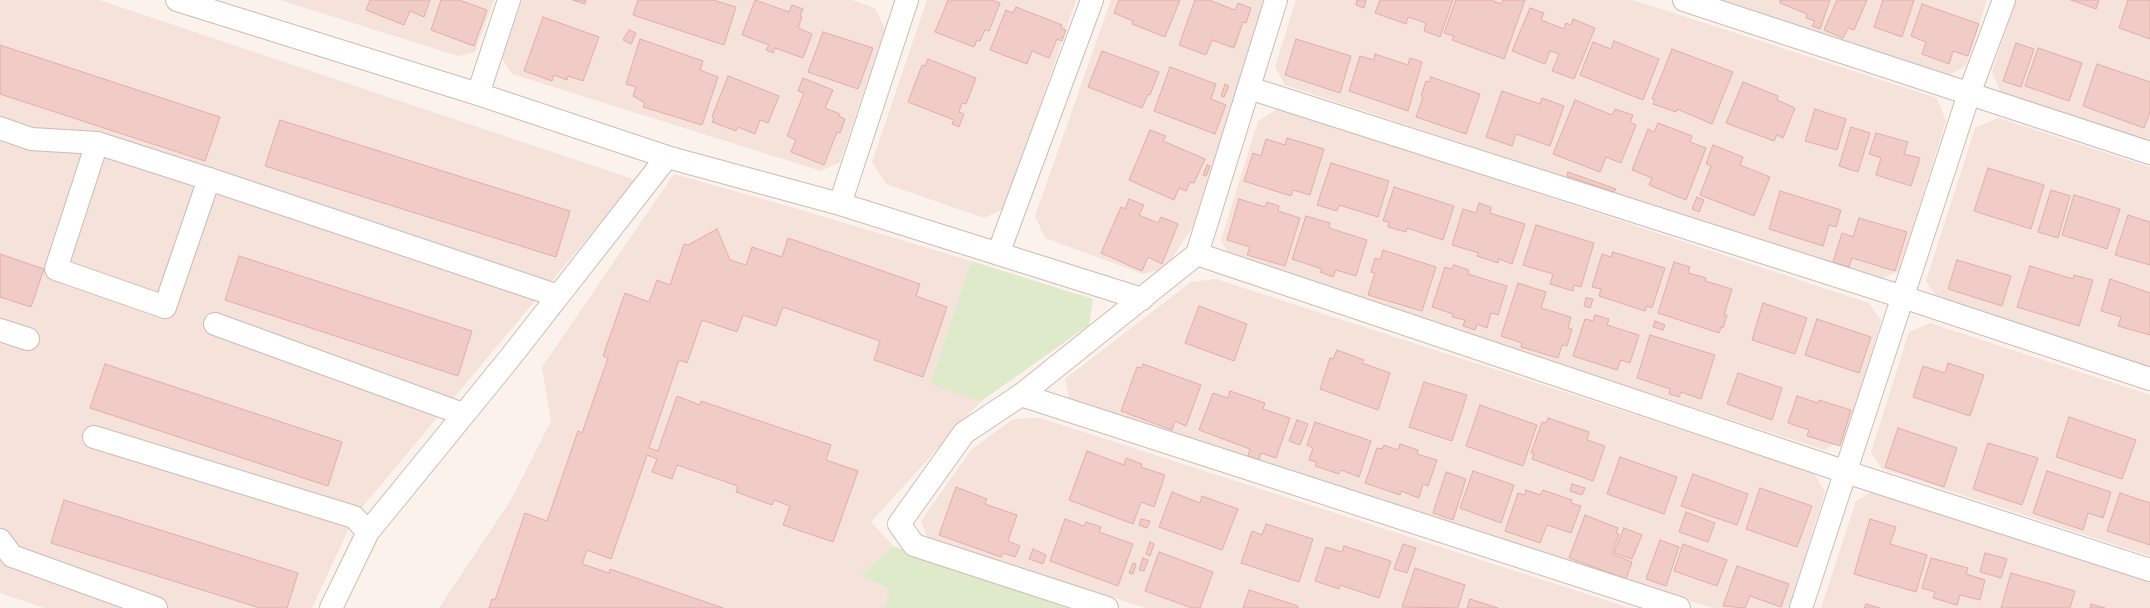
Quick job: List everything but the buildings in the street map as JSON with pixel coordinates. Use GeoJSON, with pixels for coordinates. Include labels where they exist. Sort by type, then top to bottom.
{"type":"FeatureCollection","features":[{"type":"Feature","properties":{"kind":"street"},"geometry":{"type":"LineString","coordinates":[[177,0],[478,94],[667,157],[840,204],[1142,299]]}},
{"type":"Feature","properties":{"kind":"street"},"geometry":{"type":"LineString","coordinates":[[478,94],[509,0]]}},
{"type":"Feature","properties":{"kind":"street"},"geometry":{"type":"LineString","coordinates":[[998,254],[1092,0]]}},
{"type":"Feature","properties":{"kind":"street"},"geometry":{"type":"LineString","coordinates":[[1107,608],[914,545],[899,524],[964,433],[1020,395],[1197,254],[1276,0]]}},
{"type":"Feature","properties":{"kind":"street"},"geometry":{"type":"LineString","coordinates":[[1684,0],[2150,153]]}},
{"type":"Feature","properties":{"kind":"street"},"geometry":{"type":"LineString","coordinates":[[1801,608],[1970,94],[2004,0]]}},
{"type":"Feature","properties":{"kind":"street"},"geometry":{"type":"LineString","coordinates":[[840,204],[903,1]]}},
{"type":"Feature","properties":{"kind":"street"},"geometry":{"type":"LineString","coordinates":[[1249,88],[1903,297],[2150,379]]}},
{"type":"Feature","properties":{"kind":"street"},"geometry":{"type":"LineString","coordinates":[[0,128],[31,138],[97,143],[210,179],[558,296]]}},
{"type":"Feature","properties":{"kind":"street"},"geometry":{"type":"LineString","coordinates":[[97,143],[56,269],[165,307],[210,179]]}},
{"type":"Feature","properties":{"kind":"street"},"geometry":{"type":"LineString","coordinates":[[331,608],[368,532],[464,414],[667,157]]}},
{"type":"Feature","properties":{"kind":"street"},"geometry":{"type":"LineString","coordinates":[[1197,254],[1846,472],[2150,570]]}},
{"type":"Feature","properties":{"kind":"street"},"geometry":{"type":"LineString","coordinates":[[215,324],[464,414]]}},
{"type":"Feature","properties":{"kind":"street"},"geometry":{"type":"LineString","coordinates":[[0,330],[28,339]]}},
{"type":"Feature","properties":{"kind":"street"},"geometry":{"type":"LineString","coordinates":[[1020,395],[1679,608]]}},
{"type":"Feature","properties":{"kind":"street"},"geometry":{"type":"LineString","coordinates":[[94,437],[354,517],[368,532]]}},
{"type":"Feature","properties":{"kind":"street"},"geometry":{"type":"LineString","coordinates":[[4,550],[156,608]]}},
{"type":"Feature","properties":{"kind":"shaded area"},"geometry":{"type":"Polygon","coordinates":[[[0,0],[99,0],[636,180],[354,517],[312,608],[45,608],[0,593],[0,0]]]}},
{"type":"Feature","properties":{"kind":"shaded area"},"geometry":{"type":"Polygon","coordinates":[[[280,0],[494,0],[475,52],[458,56],[280,0]]]}},
{"type":"Feature","properties":{"kind":"shaded area"},"geometry":{"type":"Polygon","coordinates":[[[522,0],[852,0],[875,8],[885,29],[840,162],[821,171],[512,74],[502,59],[522,0]]]}},
{"type":"Feature","properties":{"kind":"shaded area"},"geometry":{"type":"Polygon","coordinates":[[[927,0],[1076,0],[1005,208],[984,218],[886,184],[872,162],[927,0]]]}},
{"type":"Feature","properties":{"kind":"shaded area"},"geometry":{"type":"Polygon","coordinates":[[[1111,0],[1265,0],[1193,226],[1171,260],[1162,269],[1143,274],[1045,238],[1035,216],[1111,0]]]}},
{"type":"Feature","properties":{"kind":"shaded area"},"geometry":{"type":"Polygon","coordinates":[[[1296,0],[1633,0],[1937,98],[1946,121],[1899,271],[1878,280],[1285,85],[1275,67],[1296,0]]]}},
{"type":"Feature","properties":{"kind":"shaded area"},"geometry":{"type":"Polygon","coordinates":[[[1708,0],[1987,0],[1966,65],[1947,77],[1708,0]]]}},
{"type":"Feature","properties":{"kind":"shaded area"},"geometry":{"type":"Polygon","coordinates":[[[2016,0],[2150,0],[2150,141],[2001,93],[1992,72],[2016,0]]]}},
{"type":"Feature","properties":{"kind":"shaded area"},"geometry":{"type":"Polygon","coordinates":[[[1279,108],[1869,303],[1881,321],[1846,438],[1824,450],[1230,256],[1221,240],[1258,121],[1279,108]]]}},
{"type":"Feature","properties":{"kind":"shaded area"},"geometry":{"type":"Polygon","coordinates":[[[1998,118],[2150,167],[2150,367],[1937,298],[1926,281],[1975,128],[1998,118]]]}},
{"type":"Feature","properties":{"kind":"shaded area"},"geometry":{"type":"Polygon","coordinates":[[[674,174],[798,209],[971,261],[930,382],[980,402],[871,522],[893,546],[861,575],[891,590],[884,608],[439,608],[511,500],[551,421],[542,367],[674,174]]]}},
{"type":"Feature","properties":{"kind":"shaded area"},"geometry":{"type":"Polygon","coordinates":[[[1216,279],[1814,473],[1825,492],[1789,608],[1713,608],[1069,399],[1065,379],[1191,282],[1216,279]]]}},
{"type":"Feature","properties":{"kind":"shaded area"},"geometry":{"type":"Polygon","coordinates":[[[1930,323],[2150,395],[2150,556],[1882,469],[1871,452],[1909,332],[1930,323]]]}},
{"type":"Feature","properties":{"kind":"shaded area"},"geometry":{"type":"Polygon","coordinates":[[[1040,418],[1630,608],[1146,608],[928,538],[921,521],[971,450],[1013,419],[1040,418]]]}},
{"type":"Feature","properties":{"kind":"shaded area"},"geometry":{"type":"Polygon","coordinates":[[[1873,491],[2150,581],[2150,608],[1821,608],[1856,501],[1873,491]]]}},
{"type":"Feature","properties":{"kind":"green space"},"geometry":{"type":"Polygon","coordinates":[[[971,261],[1093,299],[1089,325],[980,402],[930,383],[971,261]]]}},
{"type":"Feature","properties":{"kind":"green space"},"geometry":{"type":"Polygon","coordinates":[[[893,546],[1067,608],[884,608],[890,590],[861,575],[893,546]]]}}]}
